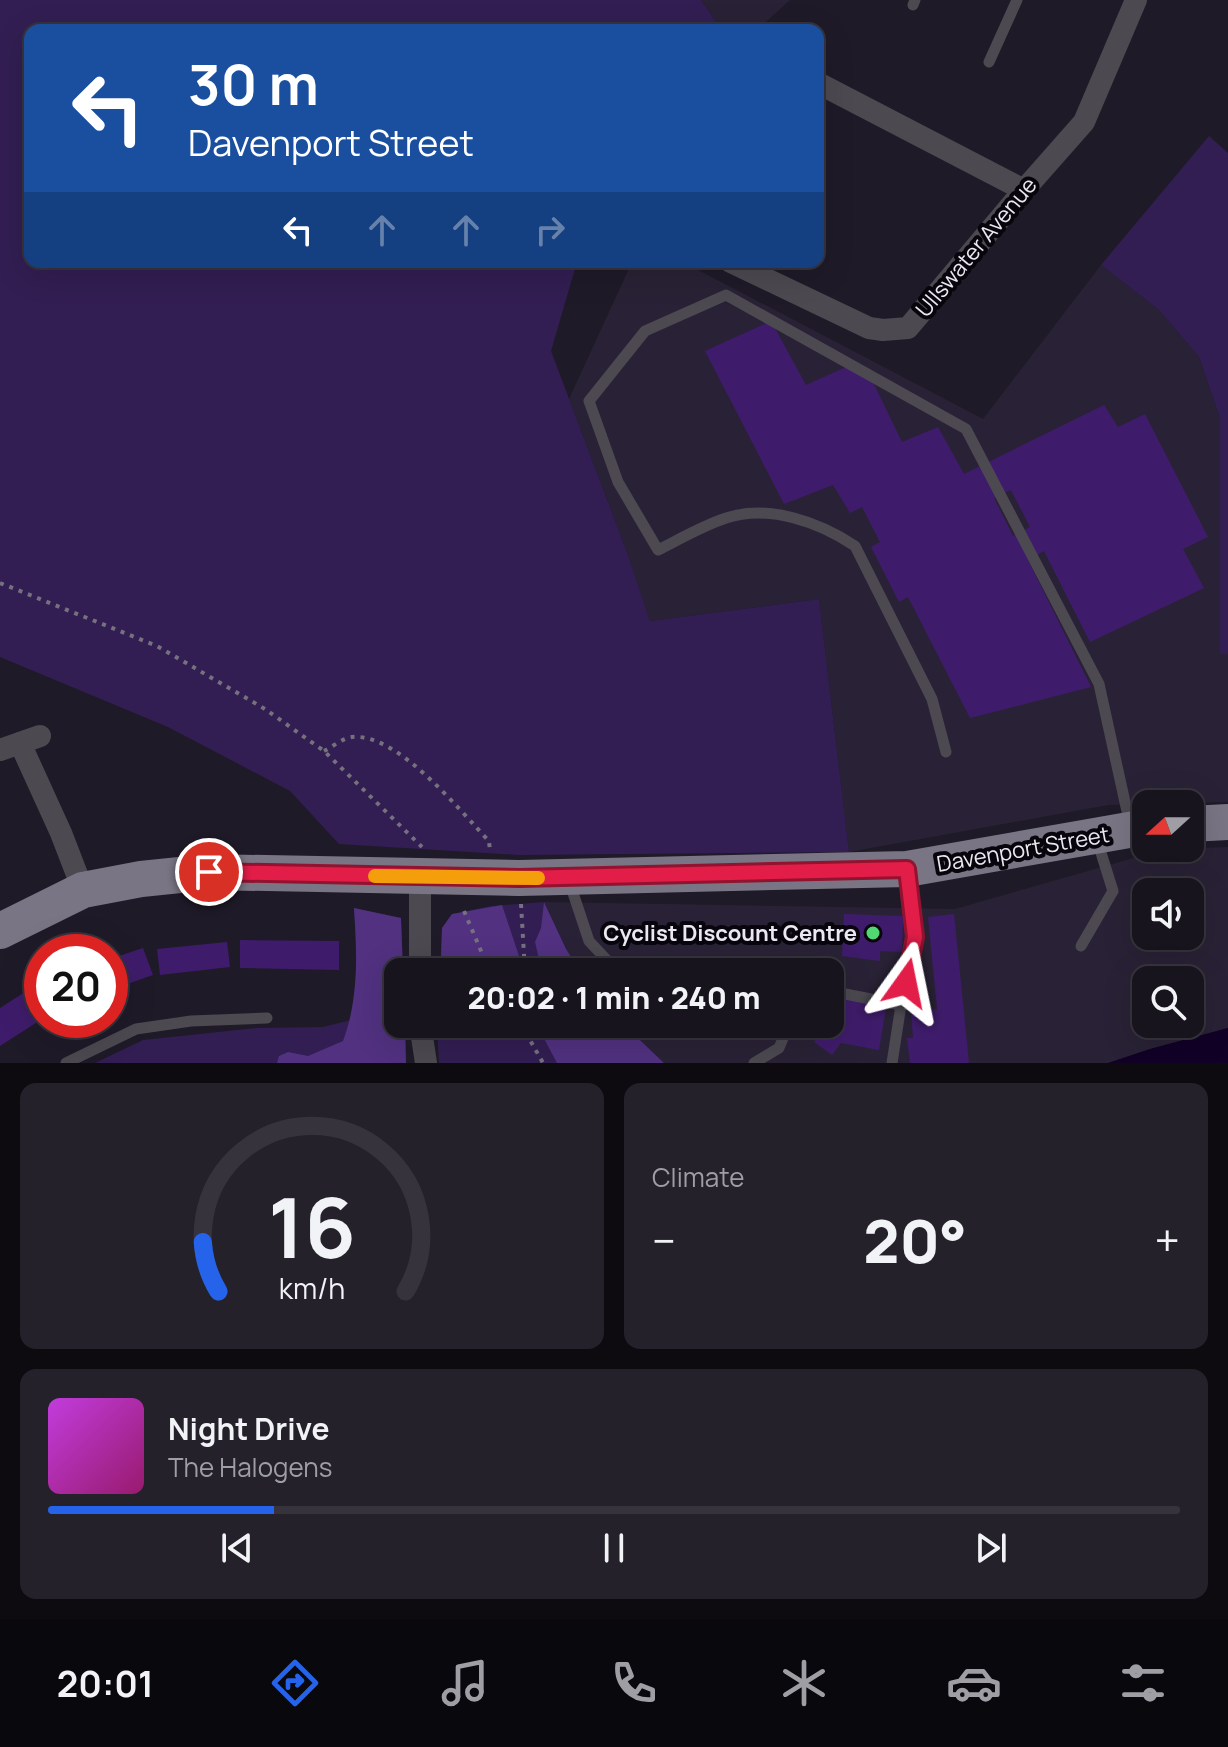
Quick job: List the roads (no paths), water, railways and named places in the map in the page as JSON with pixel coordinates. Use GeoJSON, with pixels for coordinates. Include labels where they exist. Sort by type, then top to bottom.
{"type":"FeatureCollection","features":[{"type":"Feature","properties":{"kind":"main road"},"geometry":{"type":"LineString","coordinates":[[1204,823],[1228,822]]}},
{"type":"Feature","properties":{"kind":"main road","name":"Davenport Street"},"geometry":{"type":"LineString","coordinates":[[0,931],[83,890],[141,879],[209,872],[422,863],[504,878],[907,869],[1132,829]]}},
{"type":"Feature","properties":{"kind":"street","name":"Ullswater Avenue"},"geometry":{"type":"LineString","coordinates":[[744,268],[869,328],[908,328],[1084,122],[1136,0]]}},
{"type":"Feature","properties":{"kind":"street"},"geometry":{"type":"LineString","coordinates":[[824,86],[1024,190]]}},
{"type":"Feature","properties":{"kind":"street"},"geometry":{"type":"LineString","coordinates":[[20,743],[83,890]]}},
{"type":"Feature","properties":{"kind":"street"},"geometry":{"type":"LineString","coordinates":[[420,958],[422,863]]}},
{"type":"Feature","properties":{"kind":"street"},"geometry":{"type":"LineString","coordinates":[[422,1038],[426,1063]]}},
{"type":"Feature","properties":{"kind":"lane"},"geometry":{"type":"LineString","coordinates":[[989,62],[1017,0]]}},
{"type":"Feature","properties":{"kind":"lane"},"geometry":{"type":"LineString","coordinates":[[946,752],[932,699],[855,546],[836,533],[792,516],[766,514],[728,517],[658,550],[618,482],[589,401],[645,331],[726,295],[966,429],[1099,684],[1132,806]]}},
{"type":"Feature","properties":{"kind":"lane"},"geometry":{"type":"LineString","coordinates":[[1081,946],[1113,891],[1095,836]]}},
{"type":"Feature","properties":{"kind":"lane"},"geometry":{"type":"LineString","coordinates":[[892,1063],[915,937],[907,869]]}},
{"type":"Feature","properties":{"kind":"lane"},"geometry":{"type":"LineString","coordinates":[[568,877],[589,941],[605,958]]}},
{"type":"Feature","properties":{"kind":"lane"},"geometry":{"type":"LineString","coordinates":[[844,994],[901,1005]]}},
{"type":"Feature","properties":{"kind":"lane"},"geometry":{"type":"LineString","coordinates":[[66,1063],[136,1029],[191,1021],[267,1018]]}},
{"type":"Feature","properties":{"kind":"lane"},"geometry":{"type":"LineString","coordinates":[[754,1063],[779,1048],[783,1038]]}},
{"type":"Feature","properties":{"kind":"place","name":"Cyclist Discount Centre"},"geometry":{"type":"Point","coordinates":[873,933]}}]}
